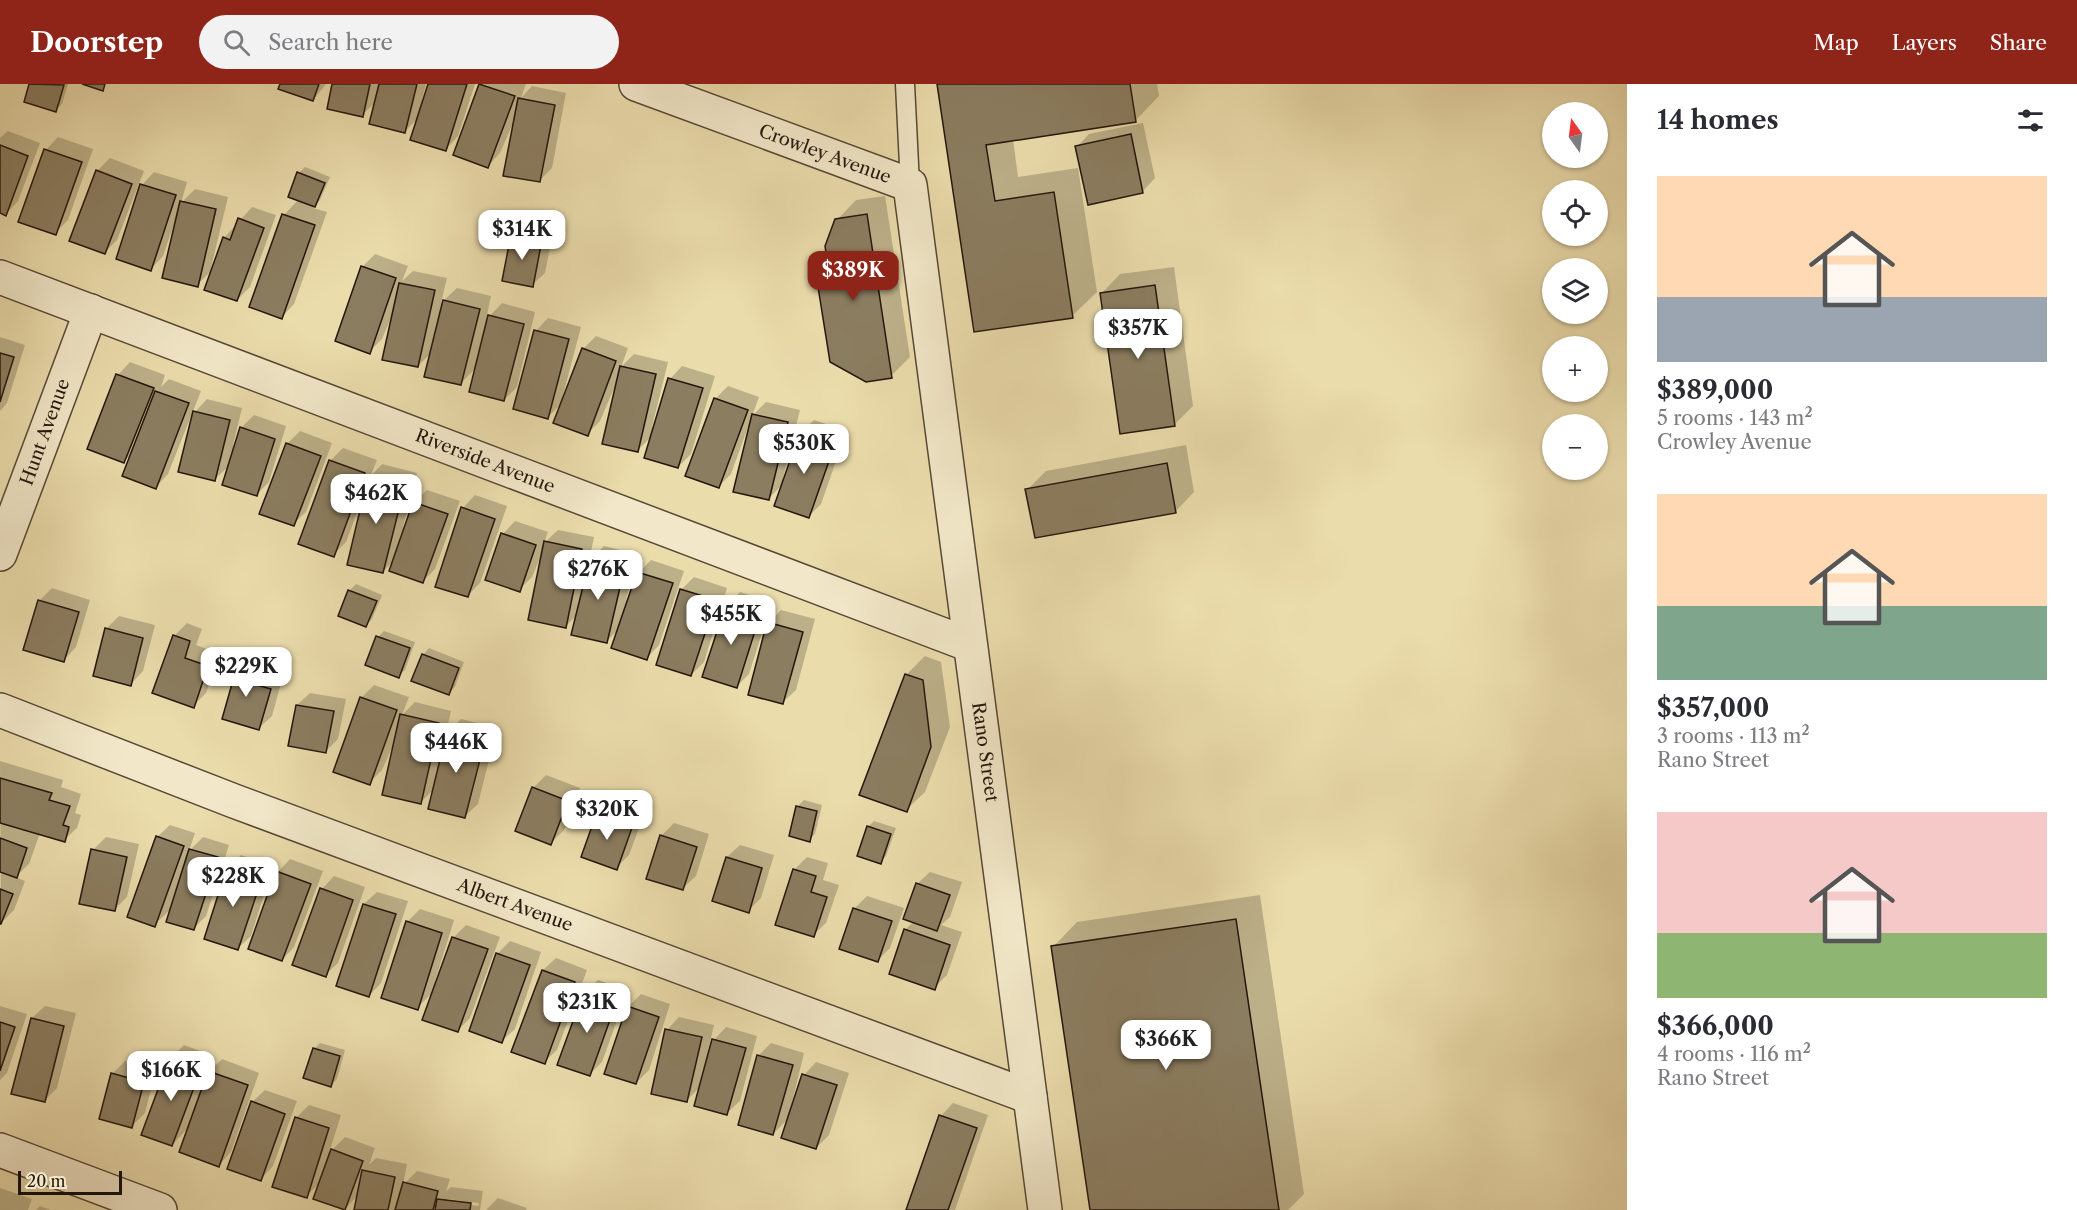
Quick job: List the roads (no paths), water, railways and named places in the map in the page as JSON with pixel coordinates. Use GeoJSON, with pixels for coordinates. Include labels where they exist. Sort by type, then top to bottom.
{"type":"FeatureCollection","features":[{"type":"Feature","properties":{"kind":"street","name":"Crowley Avenue"},"geometry":{"type":"LineString","coordinates":[[636,84],[910,186],[924,295]]}},
{"type":"Feature","properties":{"kind":"street","name":"Riverside Avenue"},"geometry":{"type":"LineString","coordinates":[[0,277],[970,645]]}},
{"type":"Feature","properties":{"kind":"street","name":"Rano Street"},"geometry":{"type":"LineString","coordinates":[[924,295],[1045,1210]]}},
{"type":"Feature","properties":{"kind":"street","name":"Hunt Avenue"},"geometry":{"type":"LineString","coordinates":[[0,554],[91,311]]}},
{"type":"Feature","properties":{"kind":"street","name":"Albert Avenue"},"geometry":{"type":"LineString","coordinates":[[0,710],[234,801],[1030,1097]]}},
{"type":"Feature","properties":{"kind":"street"},"geometry":{"type":"LineString","coordinates":[[0,1149],[160,1210]]}},
{"type":"Feature","properties":{"kind":"lane"},"geometry":{"type":"LineString","coordinates":[[904,84],[910,186]]}}]}
